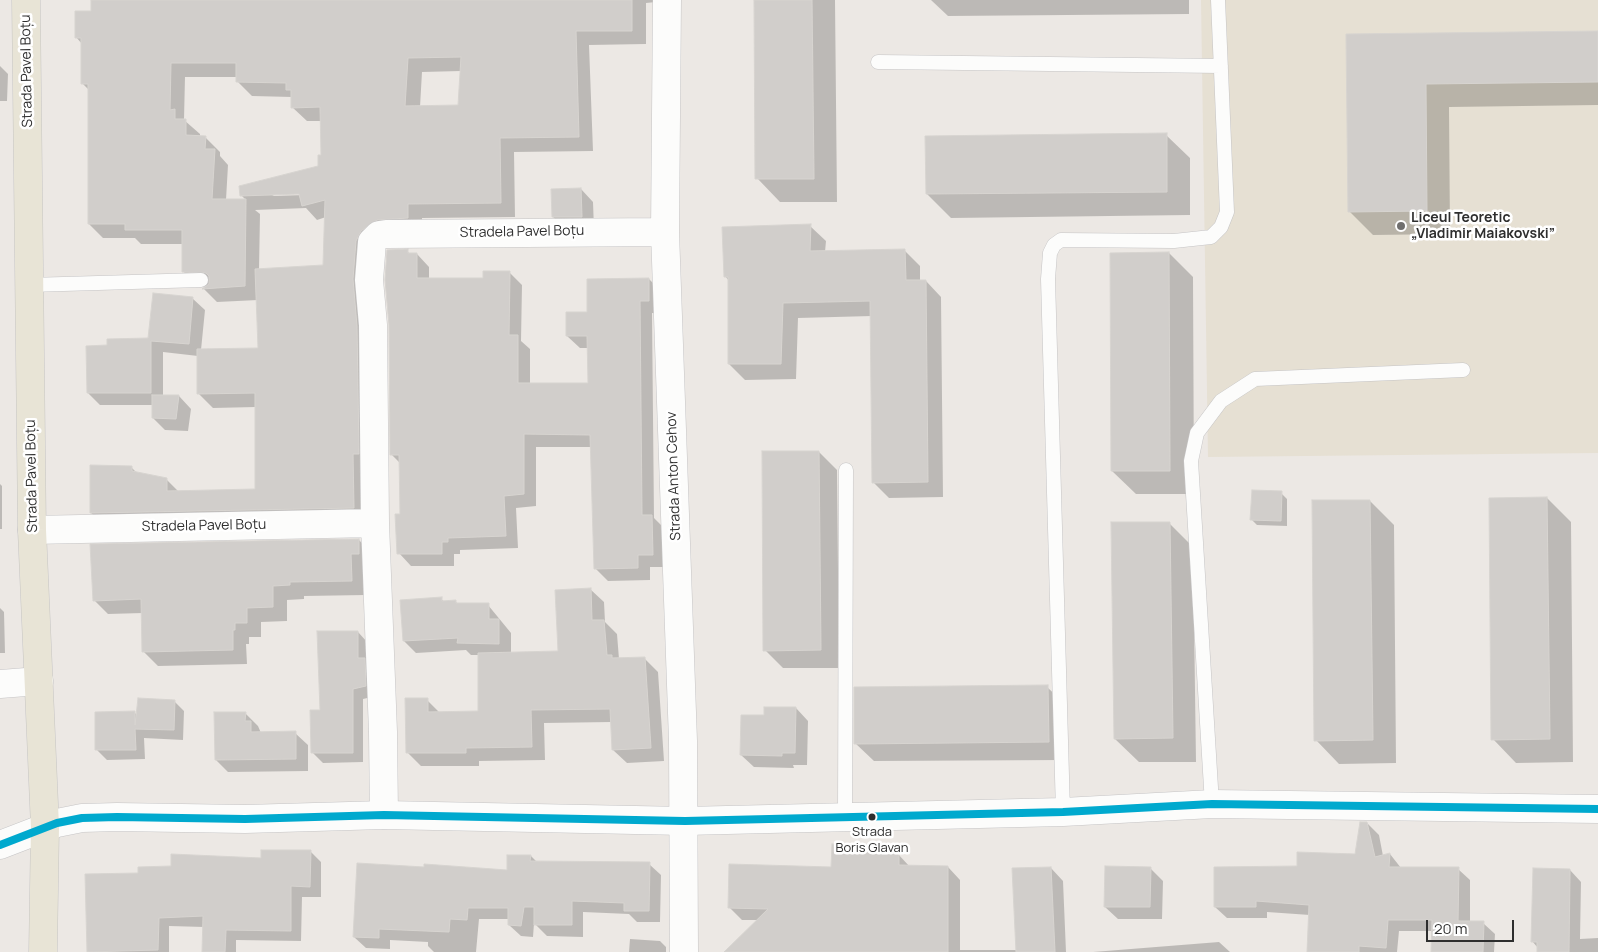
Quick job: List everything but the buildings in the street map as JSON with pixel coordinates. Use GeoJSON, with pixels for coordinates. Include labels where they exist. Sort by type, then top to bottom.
{"type":"FeatureCollection","features":[{"type":"Feature","properties":{"kind":"main road","name":"Strada Pavel Boțu"},"geometry":{"type":"LineString","coordinates":[[26,0],[32,530],[45,827],[43,952]]}},
{"type":"Feature","properties":{"kind":"street","name":"Strada Anton Cehov"},"geometry":{"type":"LineString","coordinates":[[667,0],[665,232],[685,821],[684,952]]}},
{"type":"Feature","properties":{"kind":"street","name":"Stradela Pavel Boțu"},"geometry":{"type":"LineString","coordinates":[[384,815],[383,732],[375,524],[373,325],[369,280],[375,240],[598,231],[665,232]]}},
{"type":"Feature","properties":{"kind":"street","name":"Stradela Pavel Boțu"},"geometry":{"type":"LineString","coordinates":[[32,530],[375,524]]}},
{"type":"Feature","properties":{"kind":"street"},"geometry":{"type":"LineString","coordinates":[[0,684],[39,681]]}},
{"type":"Feature","properties":{"kind":"street"},"geometry":{"type":"LineString","coordinates":[[0,845],[45,827],[82,818],[245,819],[384,815],[685,821],[1063,812],[1212,804],[1598,809]]}},
{"type":"Feature","properties":{"kind":"lane"},"geometry":{"type":"LineString","coordinates":[[1063,812],[1048,279],[1050,254],[1054,245],[1061,240],[1174,241],[1211,237],[1221,227],[1227,212],[1218,0]]}},
{"type":"Feature","properties":{"kind":"lane"},"geometry":{"type":"LineString","coordinates":[[878,62],[1220,66]]}},
{"type":"Feature","properties":{"kind":"lane"},"geometry":{"type":"LineString","coordinates":[[29,285],[200,280]]}},
{"type":"Feature","properties":{"kind":"lane"},"geometry":{"type":"LineString","coordinates":[[1212,804],[1191,461],[1196,433],[1221,401],[1255,379],[1463,370]]}},
{"type":"Feature","properties":{"kind":"lane"},"geometry":{"type":"LineString","coordinates":[[845,816],[846,470]]}},
{"type":"Feature","properties":{"kind":"shaded area","name":"Liceul Teoretic „Vladimir Maiakovski”"},"geometry":{"type":"Polygon","coordinates":[[[1201,0],[1598,0],[1598,453],[1208,457],[1201,0]]]}},
{"type":"Feature","properties":{"kind":"transit line"},"geometry":{"type":"LineString","coordinates":[[0,845],[57,823],[82,818],[117,817],[245,819],[384,815],[685,821],[1063,812],[1212,804],[1598,809]]}},
{"type":"Feature","properties":{"kind":"place","name":"Liceul Teoretic „Vladimir Maiakovski”"},"geometry":{"type":"Point","coordinates":[1401,226]}},
{"type":"Feature","properties":{"kind":"place","name":"Strada Boris Glavan"},"geometry":{"type":"Point","coordinates":[872,817]}}]}
